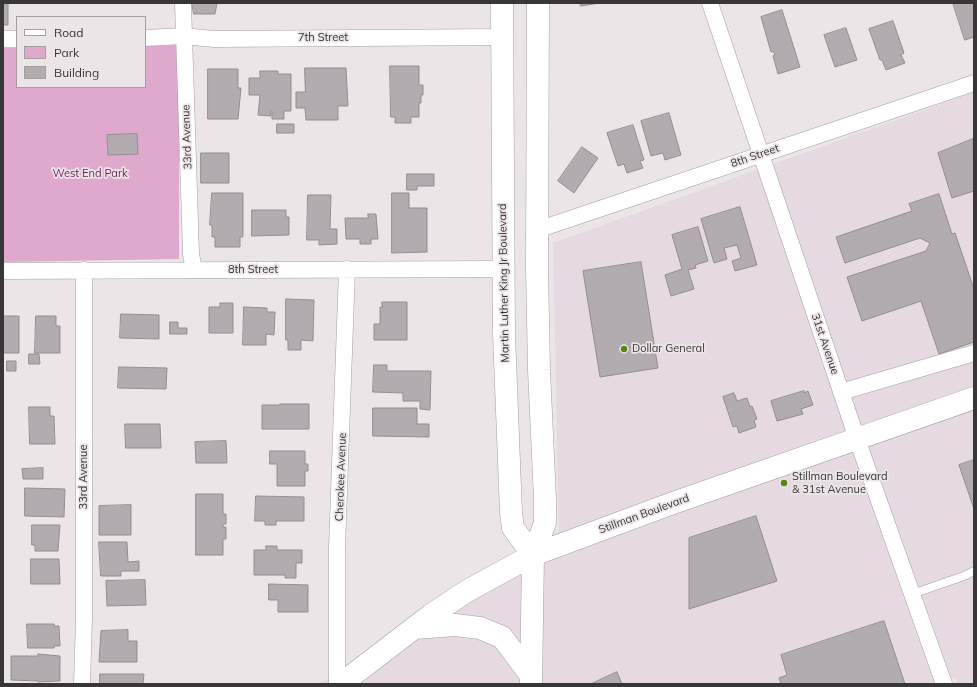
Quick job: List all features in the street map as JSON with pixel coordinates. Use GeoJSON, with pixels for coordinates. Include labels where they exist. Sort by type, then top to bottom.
{"type":"FeatureCollection","features":[{"type":"Feature","properties":{"kind":"main road","name":"Martin Luther King Jr Boulevard"},"geometry":{"type":"LineString","coordinates":[[502,3],[503,269],[511,513],[514,528],[533,555]]}},
{"type":"Feature","properties":{"kind":"main road"},"geometry":{"type":"LineString","coordinates":[[531,680],[533,555],[544,523],[545,499],[539,370],[537,268],[538,3]]}},
{"type":"Feature","properties":{"kind":"main road","name":"Stillman Boulevard"},"geometry":{"type":"LineString","coordinates":[[341,684],[431,615],[467,591],[533,555],[674,502],[974,398]]}},
{"type":"Feature","properties":{"kind":"main road"},"geometry":{"type":"LineString","coordinates":[[415,628],[455,625],[480,628],[502,637],[531,680]]}},
{"type":"Feature","properties":{"kind":"street","name":"33rd Avenue"},"geometry":{"type":"LineString","coordinates":[[183,3],[191,254],[194,270]]}},
{"type":"Feature","properties":{"kind":"street","name":"31st Avenue"},"geometry":{"type":"LineString","coordinates":[[710,3],[857,439],[944,684]]}},
{"type":"Feature","properties":{"kind":"street","name":"7th Street"},"geometry":{"type":"LineString","coordinates":[[146,38],[183,36],[214,39],[502,37]]}},
{"type":"Feature","properties":{"kind":"street"},"geometry":{"type":"LineString","coordinates":[[3,39],[16,39]]}},
{"type":"Feature","properties":{"kind":"street","name":"8th Street"},"geometry":{"type":"LineString","coordinates":[[537,230],[974,83]]}},
{"type":"Feature","properties":{"kind":"street","name":"Cherokee Avenue"},"geometry":{"type":"LineString","coordinates":[[337,684],[337,547],[347,269]]}},
{"type":"Feature","properties":{"kind":"street","name":"8th Street"},"geometry":{"type":"LineString","coordinates":[[3,271],[503,269]]}},
{"type":"Feature","properties":{"kind":"street","name":"33rd Avenue"},"geometry":{"type":"LineString","coordinates":[[82,684],[84,618],[84,270]]}},
{"type":"Feature","properties":{"kind":"street"},"geometry":{"type":"LineString","coordinates":[[841,392],[974,353]]}},
{"type":"Feature","properties":{"kind":"lane"},"geometry":{"type":"LineString","coordinates":[[912,594],[964,576],[974,571]]}},
{"type":"Feature","properties":{"kind":"shaded area"},"geometry":{"type":"Polygon","coordinates":[[[974,92],[974,684],[957,684],[955,677],[933,684],[319,684],[487,580],[559,532],[553,243],[974,92]]]}},
{"type":"Feature","properties":{"kind":"green space","name":"West End Park"},"geometry":{"type":"Polygon","coordinates":[[[179,45],[179,259],[3,262],[3,48],[16,48],[16,88],[146,88],[146,46],[179,45]]]}},
{"type":"Feature","properties":{"kind":"building"},"geometry":{"type":"Polygon","coordinates":[[[3,3],[8,3],[8,25],[3,25],[3,3]]]}},
{"type":"Feature","properties":{"kind":"building"},"geometry":{"type":"Polygon","coordinates":[[[192,3],[217,3],[215,14],[194,14],[192,3]]]}},
{"type":"Feature","properties":{"kind":"building"},"geometry":{"type":"Polygon","coordinates":[[[580,3],[600,3],[581,6],[580,3]]]}},
{"type":"Feature","properties":{"kind":"building"},"geometry":{"type":"Polygon","coordinates":[[[953,3],[974,3],[974,37],[965,40],[953,3]]]}},
{"type":"Feature","properties":{"kind":"building"},"geometry":{"type":"Polygon","coordinates":[[[782,10],[800,67],[778,74],[773,56],[775,55],[773,51],[771,52],[761,17],[782,10]]]}},
{"type":"Feature","properties":{"kind":"building"},"geometry":{"type":"Polygon","coordinates":[[[893,21],[904,53],[901,55],[905,63],[886,70],[882,60],[880,60],[869,29],[893,21]]]}},
{"type":"Feature","properties":{"kind":"building"},"geometry":{"type":"Polygon","coordinates":[[[846,28],[857,60],[835,67],[824,35],[846,28]]]}},
{"type":"Feature","properties":{"kind":"building"},"geometry":{"type":"Polygon","coordinates":[[[390,66],[419,66],[419,85],[423,85],[423,95],[421,95],[421,103],[419,103],[419,117],[411,117],[411,123],[395,123],[395,117],[391,117],[390,66]]]}},
{"type":"Feature","properties":{"kind":"building"},"geometry":{"type":"Polygon","coordinates":[[[305,68],[346,68],[348,106],[338,106],[338,120],[306,120],[305,108],[296,108],[296,92],[305,92],[305,68]]]}},
{"type":"Feature","properties":{"kind":"building"},"geometry":{"type":"Polygon","coordinates":[[[208,69],[238,69],[238,88],[241,88],[238,119],[208,119],[208,69]]]}},
{"type":"Feature","properties":{"kind":"building"},"geometry":{"type":"Polygon","coordinates":[[[260,71],[278,71],[278,74],[291,74],[291,111],[284,111],[284,119],[272,119],[272,111],[271,116],[258,115],[260,95],[249,95],[249,78],[260,78],[260,71]]]}},
{"type":"Feature","properties":{"kind":"building"},"geometry":{"type":"Polygon","coordinates":[[[669,113],[681,155],[665,160],[663,153],[651,156],[641,121],[669,113]]]}},
{"type":"Feature","properties":{"kind":"building"},"geometry":{"type":"Polygon","coordinates":[[[277,124],[294,124],[294,133],[277,133],[277,124]]]}},
{"type":"Feature","properties":{"kind":"building"},"geometry":{"type":"Polygon","coordinates":[[[633,125],[644,160],[640,161],[643,168],[627,173],[624,164],[618,166],[607,133],[633,125]]]}},
{"type":"Feature","properties":{"kind":"building"},"geometry":{"type":"Polygon","coordinates":[[[137,134],[138,154],[108,155],[107,135],[137,134]]]}},
{"type":"Feature","properties":{"kind":"building"},"geometry":{"type":"Polygon","coordinates":[[[973,139],[974,191],[952,198],[938,153],[973,139]]]}},
{"type":"Feature","properties":{"kind":"building"},"geometry":{"type":"Polygon","coordinates":[[[582,147],[598,158],[574,193],[558,181],[582,147]]]}},
{"type":"Feature","properties":{"kind":"building"},"geometry":{"type":"Polygon","coordinates":[[[201,153],[229,153],[229,183],[201,183],[201,153]]]}},
{"type":"Feature","properties":{"kind":"building"},"geometry":{"type":"Polygon","coordinates":[[[407,174],[434,174],[434,186],[417,186],[417,190],[407,190],[407,174]]]}},
{"type":"Feature","properties":{"kind":"building"},"geometry":{"type":"Polygon","coordinates":[[[212,193],[243,193],[243,237],[240,237],[240,247],[215,247],[215,237],[212,237],[212,225],[210,225],[212,193]]]}},
{"type":"Feature","properties":{"kind":"building"},"geometry":{"type":"Polygon","coordinates":[[[392,193],[409,193],[409,208],[427,208],[427,252],[392,253],[392,193]]]}},
{"type":"Feature","properties":{"kind":"building"},"geometry":{"type":"Polygon","coordinates":[[[939,194],[952,234],[955,233],[974,289],[974,342],[939,354],[921,301],[862,321],[847,277],[926,251],[930,243],[920,238],[845,263],[836,237],[912,211],[909,204],[939,194]]]}},
{"type":"Feature","properties":{"kind":"building"},"geometry":{"type":"Polygon","coordinates":[[[308,195],[331,195],[330,229],[337,229],[337,244],[319,245],[319,240],[307,240],[308,195]]]}},
{"type":"Feature","properties":{"kind":"building"},"geometry":{"type":"Polygon","coordinates":[[[740,207],[757,265],[735,271],[732,261],[741,258],[737,245],[724,248],[727,259],[714,263],[701,219],[740,207]]]}},
{"type":"Feature","properties":{"kind":"building"},"geometry":{"type":"Polygon","coordinates":[[[252,210],[286,210],[286,217],[289,217],[289,235],[252,236],[252,210]]]}},
{"type":"Feature","properties":{"kind":"building"},"geometry":{"type":"Polygon","coordinates":[[[368,214],[376,214],[378,239],[371,239],[371,244],[360,244],[360,239],[346,239],[345,218],[368,218],[368,214]]]}},
{"type":"Feature","properties":{"kind":"building"},"geometry":{"type":"Polygon","coordinates":[[[698,227],[708,261],[695,265],[696,268],[688,270],[694,289],[671,296],[665,275],[682,269],[672,235],[698,227]]]}},
{"type":"Feature","properties":{"kind":"building"},"geometry":{"type":"Polygon","coordinates":[[[641,262],[658,368],[600,377],[583,271],[641,262]]]}},
{"type":"Feature","properties":{"kind":"building"},"geometry":{"type":"Polygon","coordinates":[[[286,299],[314,300],[313,341],[301,340],[301,350],[288,350],[288,340],[286,340],[286,299]]]}},
{"type":"Feature","properties":{"kind":"building"},"geometry":{"type":"Polygon","coordinates":[[[382,302],[407,302],[407,340],[374,340],[374,324],[380,324],[380,307],[382,307],[382,302]]]}},
{"type":"Feature","properties":{"kind":"building"},"geometry":{"type":"Polygon","coordinates":[[[220,303],[233,303],[233,333],[209,333],[209,307],[220,307],[220,303]]]}},
{"type":"Feature","properties":{"kind":"building"},"geometry":{"type":"Polygon","coordinates":[[[244,307],[267,308],[267,312],[275,312],[274,335],[266,334],[266,345],[243,345],[244,307]]]}},
{"type":"Feature","properties":{"kind":"building"},"geometry":{"type":"Polygon","coordinates":[[[121,314],[159,315],[159,339],[120,338],[121,314]]]}},
{"type":"Feature","properties":{"kind":"building"},"geometry":{"type":"Polygon","coordinates":[[[3,316],[19,316],[19,353],[3,353],[3,316]]]}},
{"type":"Feature","properties":{"kind":"building"},"geometry":{"type":"Polygon","coordinates":[[[36,316],[56,316],[56,326],[60,326],[60,353],[35,353],[36,316]]]}},
{"type":"Feature","properties":{"kind":"building"},"geometry":{"type":"Polygon","coordinates":[[[170,322],[178,322],[178,328],[187,328],[187,334],[170,334],[170,322]]]}},
{"type":"Feature","properties":{"kind":"building"},"geometry":{"type":"Polygon","coordinates":[[[29,354],[39,354],[40,364],[29,364],[29,354]]]}},
{"type":"Feature","properties":{"kind":"building"},"geometry":{"type":"Polygon","coordinates":[[[7,361],[16,361],[16,371],[7,371],[7,361]]]}},
{"type":"Feature","properties":{"kind":"building"},"geometry":{"type":"Polygon","coordinates":[[[374,365],[387,365],[387,371],[431,371],[430,410],[420,409],[420,401],[403,401],[403,393],[373,392],[374,365]]]}},
{"type":"Feature","properties":{"kind":"building"},"geometry":{"type":"Polygon","coordinates":[[[119,367],[167,368],[166,389],[118,388],[119,367]]]}},
{"type":"Feature","properties":{"kind":"building"},"geometry":{"type":"Polygon","coordinates":[[[804,391],[804,393],[808,391],[813,405],[801,409],[803,414],[777,421],[771,401],[804,391]]]}},
{"type":"Feature","properties":{"kind":"building"},"geometry":{"type":"Polygon","coordinates":[[[734,393],[737,401],[747,398],[757,419],[754,420],[756,427],[739,433],[737,426],[733,427],[723,397],[734,393]]]}},
{"type":"Feature","properties":{"kind":"building"},"geometry":{"type":"Polygon","coordinates":[[[309,404],[309,429],[262,429],[262,405],[309,404]]]}},
{"type":"Feature","properties":{"kind":"building"},"geometry":{"type":"Polygon","coordinates":[[[29,407],[50,407],[50,416],[54,416],[55,444],[30,444],[29,407]]]}},
{"type":"Feature","properties":{"kind":"building"},"geometry":{"type":"Polygon","coordinates":[[[373,408],[417,408],[417,424],[429,424],[429,437],[373,436],[373,408]]]}},
{"type":"Feature","properties":{"kind":"building"},"geometry":{"type":"Polygon","coordinates":[[[125,424],[160,424],[161,448],[126,448],[125,424]]]}},
{"type":"Feature","properties":{"kind":"building"},"geometry":{"type":"Polygon","coordinates":[[[226,441],[227,463],[196,463],[195,442],[226,441]]]}},
{"type":"Feature","properties":{"kind":"building"},"geometry":{"type":"Polygon","coordinates":[[[270,451],[305,451],[305,464],[308,464],[308,471],[305,471],[305,486],[277,486],[277,464],[270,464],[270,451]]]}},
{"type":"Feature","properties":{"kind":"building"},"geometry":{"type":"Polygon","coordinates":[[[974,460],[974,509],[959,465],[974,460]]]}},
{"type":"Feature","properties":{"kind":"building"},"geometry":{"type":"Polygon","coordinates":[[[43,468],[43,479],[23,479],[22,469],[43,468]]]}},
{"type":"Feature","properties":{"kind":"building"},"geometry":{"type":"Polygon","coordinates":[[[25,488],[65,489],[64,517],[25,516],[25,488]]]}},
{"type":"Feature","properties":{"kind":"building"},"geometry":{"type":"Polygon","coordinates":[[[196,494],[223,494],[223,514],[226,514],[226,524],[223,524],[223,527],[226,527],[226,539],[223,539],[223,555],[196,555],[196,494]]]}},
{"type":"Feature","properties":{"kind":"building"},"geometry":{"type":"Polygon","coordinates":[[[256,496],[304,497],[304,521],[276,521],[276,525],[265,525],[265,521],[255,521],[256,496]]]}},
{"type":"Feature","properties":{"kind":"building"},"geometry":{"type":"Polygon","coordinates":[[[131,505],[131,535],[99,535],[99,506],[131,505]]]}},
{"type":"Feature","properties":{"kind":"building"},"geometry":{"type":"Polygon","coordinates":[[[756,516],[777,581],[689,609],[689,538],[756,516]]]}},
{"type":"Feature","properties":{"kind":"building"},"geometry":{"type":"Polygon","coordinates":[[[32,525],[60,525],[58,551],[35,551],[35,545],[32,545],[32,525]]]}},
{"type":"Feature","properties":{"kind":"building"},"geometry":{"type":"Polygon","coordinates":[[[99,542],[127,542],[128,562],[139,561],[139,571],[121,571],[121,576],[101,576],[99,542]]]}},
{"type":"Feature","properties":{"kind":"building"},"geometry":{"type":"Polygon","coordinates":[[[266,546],[277,546],[277,550],[302,550],[302,563],[296,563],[296,578],[285,578],[285,575],[254,575],[254,550],[266,550],[266,546]]]}},
{"type":"Feature","properties":{"kind":"building"},"geometry":{"type":"Polygon","coordinates":[[[31,559],[59,559],[60,584],[31,584],[31,559]]]}},
{"type":"Feature","properties":{"kind":"building"},"geometry":{"type":"Polygon","coordinates":[[[145,580],[146,605],[107,606],[106,581],[145,580]]]}},
{"type":"Feature","properties":{"kind":"building"},"geometry":{"type":"Polygon","coordinates":[[[269,584],[308,585],[308,612],[278,612],[278,600],[269,600],[269,584]]]}},
{"type":"Feature","properties":{"kind":"building"},"geometry":{"type":"Polygon","coordinates":[[[884,621],[905,684],[781,684],[779,678],[787,675],[781,655],[884,621]]]}},
{"type":"Feature","properties":{"kind":"building"},"geometry":{"type":"Polygon","coordinates":[[[27,624],[54,624],[54,626],[59,626],[60,646],[54,646],[54,648],[28,648],[27,624]]]}},
{"type":"Feature","properties":{"kind":"building"},"geometry":{"type":"Polygon","coordinates":[[[128,630],[128,641],[137,641],[137,662],[99,662],[101,631],[128,630]]]}},
{"type":"Feature","properties":{"kind":"building"},"geometry":{"type":"Polygon","coordinates":[[[38,654],[60,656],[60,681],[38,682],[11,680],[11,656],[38,656],[38,654]]]}},
{"type":"Feature","properties":{"kind":"building"},"geometry":{"type":"Polygon","coordinates":[[[617,672],[622,684],[591,684],[617,672]]]}},
{"type":"Feature","properties":{"kind":"building"},"geometry":{"type":"Polygon","coordinates":[[[100,674],[144,674],[143,684],[100,684],[100,674]]]}},
{"type":"Feature","properties":{"kind":"place","name":"Dollar General"},"geometry":{"type":"Point","coordinates":[624,349]}},
{"type":"Feature","properties":{"kind":"place","name":"Stillman Boulevard & 31st Avenue"},"geometry":{"type":"Point","coordinates":[784,483]}}]}
